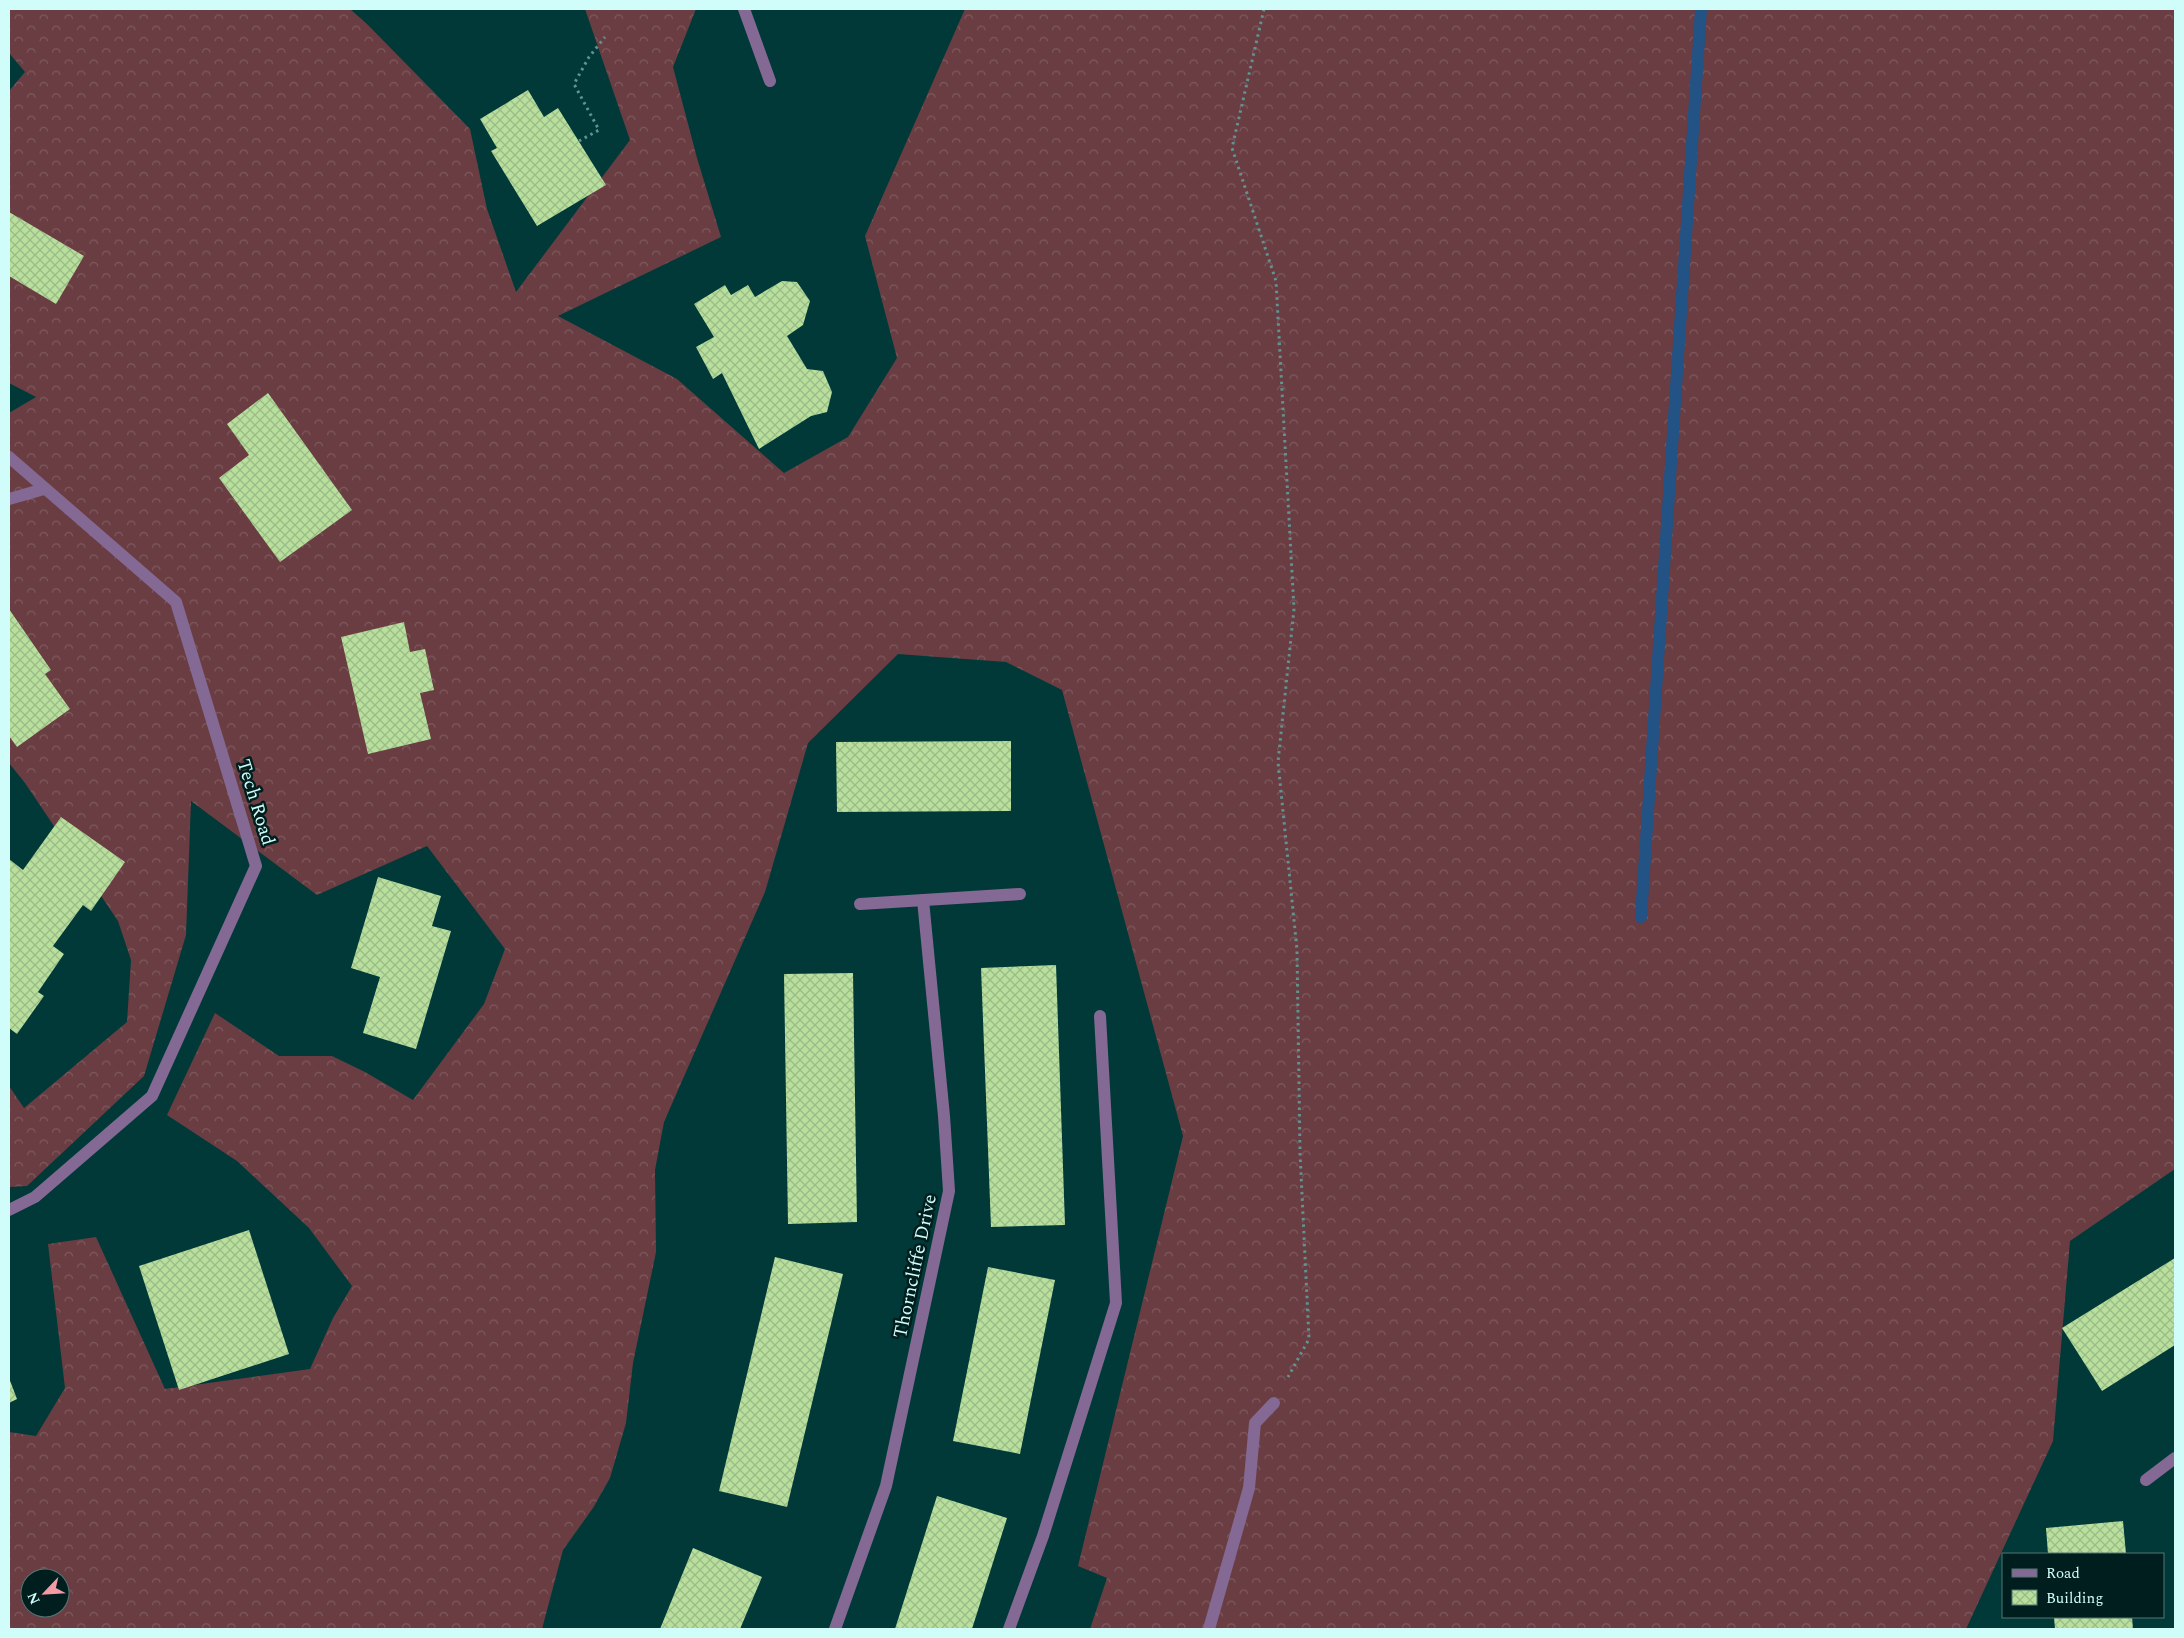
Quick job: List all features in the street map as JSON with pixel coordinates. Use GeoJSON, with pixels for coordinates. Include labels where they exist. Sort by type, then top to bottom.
{"type":"FeatureCollection","features":[{"type":"Feature","properties":{"kind":"street"},"geometry":{"type":"LineString","coordinates":[[744,9],[770,80]]}},
{"type":"Feature","properties":{"kind":"street","name":"Tech Road"},"geometry":{"type":"LineString","coordinates":[[9,457],[176,602],[256,866],[152,1096],[35,1197],[9,1210]]}},
{"type":"Feature","properties":{"kind":"street"},"geometry":{"type":"LineString","coordinates":[[9,499],[44,489]]}},
{"type":"Feature","properties":{"kind":"street"},"geometry":{"type":"LineString","coordinates":[[860,904],[1020,894]]}},
{"type":"Feature","properties":{"kind":"street","name":"Thorncliffe Drive"},"geometry":{"type":"LineString","coordinates":[[835,1629],[886,1486],[949,1190],[944,1116],[923,900]]}},
{"type":"Feature","properties":{"kind":"street"},"geometry":{"type":"LineString","coordinates":[[1009,1629],[1043,1536],[1116,1303],[1100,1016]]}},
{"type":"Feature","properties":{"kind":"street"},"geometry":{"type":"LineString","coordinates":[[1209,1629],[1249,1488],[1255,1423],[1274,1404]]}},
{"type":"Feature","properties":{"kind":"street"},"geometry":{"type":"LineString","coordinates":[[2146,1480],[2175,1458]]}},
{"type":"Feature","properties":{"kind":"path"},"geometry":{"type":"LineString","coordinates":[[1264,9],[1232,148],[1276,280],[1294,609],[1278,762],[1298,950],[1300,1154],[1309,1339],[1274,1404]]}},
{"type":"Feature","properties":{"kind":"path"},"geometry":{"type":"LineString","coordinates":[[579,141],[599,130],[574,84],[589,57],[605,37]]}},
{"type":"Feature","properties":{"kind":"green space"},"geometry":{"type":"Polygon","coordinates":[[[9,9],[350,9],[470,129],[487,209],[516,292],[630,140],[585,9],[696,9],[673,67],[697,158],[721,237],[558,316],[677,379],[784,473],[848,437],[897,358],[865,236],[965,9],[2175,9],[2175,1169],[2070,1241],[2053,1441],[1966,1629],[1090,1629],[1107,1578],[1078,1566],[1183,1136],[1062,690],[1006,662],[898,654],[808,743],[765,892],[664,1122],[655,1170],[656,1252],[633,1363],[626,1423],[610,1478],[593,1508],[563,1550],[542,1629],[9,1629],[9,1432],[36,1436],[65,1388],[48,1244],[96,1237],[165,1389],[310,1369],[333,1318],[352,1286],[309,1228],[237,1161],[167,1115],[215,1013],[279,1056],[332,1056],[365,1072],[413,1100],[484,1004],[505,949],[427,846],[317,895],[191,801],[186,935],[144,1076],[27,1186],[9,1187],[9,1086],[24,1108],[127,1022],[131,960],[118,921],[25,783],[9,763],[9,413],[36,397],[9,383],[9,91],[25,72],[9,53],[9,9]]]}},
{"type":"Feature","properties":{"kind":"building"},"geometry":{"type":"Polygon","coordinates":[[[528,90],[544,117],[558,108],[606,185],[537,226],[491,151],[497,148],[480,119],[528,90]]]}},
{"type":"Feature","properties":{"kind":"building"},"geometry":{"type":"Polygon","coordinates":[[[9,212],[84,256],[56,304],[9,276],[9,212]]]}},
{"type":"Feature","properties":{"kind":"building"},"geometry":{"type":"Polygon","coordinates":[[[782,281],[797,282],[810,301],[803,325],[787,336],[807,369],[823,371],[832,392],[827,412],[811,416],[759,449],[722,373],[713,379],[696,347],[714,337],[694,304],[725,285],[731,295],[748,285],[755,297],[782,281]]]}},
{"type":"Feature","properties":{"kind":"building"},"geometry":{"type":"Polygon","coordinates":[[[268,393],[352,510],[280,562],[219,478],[249,455],[227,424],[268,393]]]}},
{"type":"Feature","properties":{"kind":"building"},"geometry":{"type":"Polygon","coordinates":[[[9,609],[51,670],[45,674],[70,709],[17,747],[9,736],[9,609]]]}},
{"type":"Feature","properties":{"kind":"building"},"geometry":{"type":"Polygon","coordinates":[[[404,622],[410,652],[425,649],[434,690],[420,693],[431,739],[368,754],[341,637],[404,622]]]}},
{"type":"Feature","properties":{"kind":"building"},"geometry":{"type":"Polygon","coordinates":[[[1011,741],[1011,811],[837,812],[836,742],[1011,741]]]}},
{"type":"Feature","properties":{"kind":"building"},"geometry":{"type":"Polygon","coordinates":[[[61,817],[125,862],[91,911],[83,905],[53,946],[64,954],[38,992],[44,996],[17,1034],[9,1028],[9,859],[23,870],[61,817]]]}},
{"type":"Feature","properties":{"kind":"building"},"geometry":{"type":"Polygon","coordinates":[[[378,877],[441,896],[432,926],[451,931],[416,1049],[363,1033],[380,977],[351,968],[378,877]]]}},
{"type":"Feature","properties":{"kind":"building"},"geometry":{"type":"Polygon","coordinates":[[[1056,965],[1065,1225],[991,1227],[981,968],[1056,965]]]}},
{"type":"Feature","properties":{"kind":"building"},"geometry":{"type":"Polygon","coordinates":[[[853,973],[857,1222],[788,1224],[784,974],[853,973]]]}},
{"type":"Feature","properties":{"kind":"building"},"geometry":{"type":"Polygon","coordinates":[[[249,1230],[289,1354],[179,1390],[139,1266],[249,1230]]]}},
{"type":"Feature","properties":{"kind":"building"},"geometry":{"type":"Polygon","coordinates":[[[775,1257],[843,1274],[787,1507],[719,1491],[775,1257]]]}},
{"type":"Feature","properties":{"kind":"building"},"geometry":{"type":"Polygon","coordinates":[[[2175,1258],[2175,1345],[2102,1391],[2062,1328],[2175,1258]]]}},
{"type":"Feature","properties":{"kind":"building"},"geometry":{"type":"Polygon","coordinates":[[[988,1267],[1055,1280],[1020,1454],[953,1441],[988,1267]]]}},
{"type":"Feature","properties":{"kind":"building"},"geometry":{"type":"Polygon","coordinates":[[[9,1378],[17,1399],[9,1403],[9,1378]]]}},
{"type":"Feature","properties":{"kind":"building"},"geometry":{"type":"Polygon","coordinates":[[[937,1496],[1007,1518],[972,1629],[895,1629],[937,1496]]]}},
{"type":"Feature","properties":{"kind":"building"},"geometry":{"type":"Polygon","coordinates":[[[2123,1521],[2126,1553],[2048,1553],[2046,1528],[2123,1521]]]}},
{"type":"Feature","properties":{"kind":"building"},"geometry":{"type":"Polygon","coordinates":[[[693,1548],[762,1577],[740,1629],[660,1629],[693,1548]]]}},
{"type":"Feature","properties":{"kind":"building"},"geometry":{"type":"Polygon","coordinates":[[[2054,1618],[2132,1618],[2133,1629],[2055,1629],[2054,1618]]]}},
{"type":"Feature","properties":{"kind":"waterway"},"geometry":{"type":"LineString","coordinates":[[1641,917],[1701,9]]}}]}
